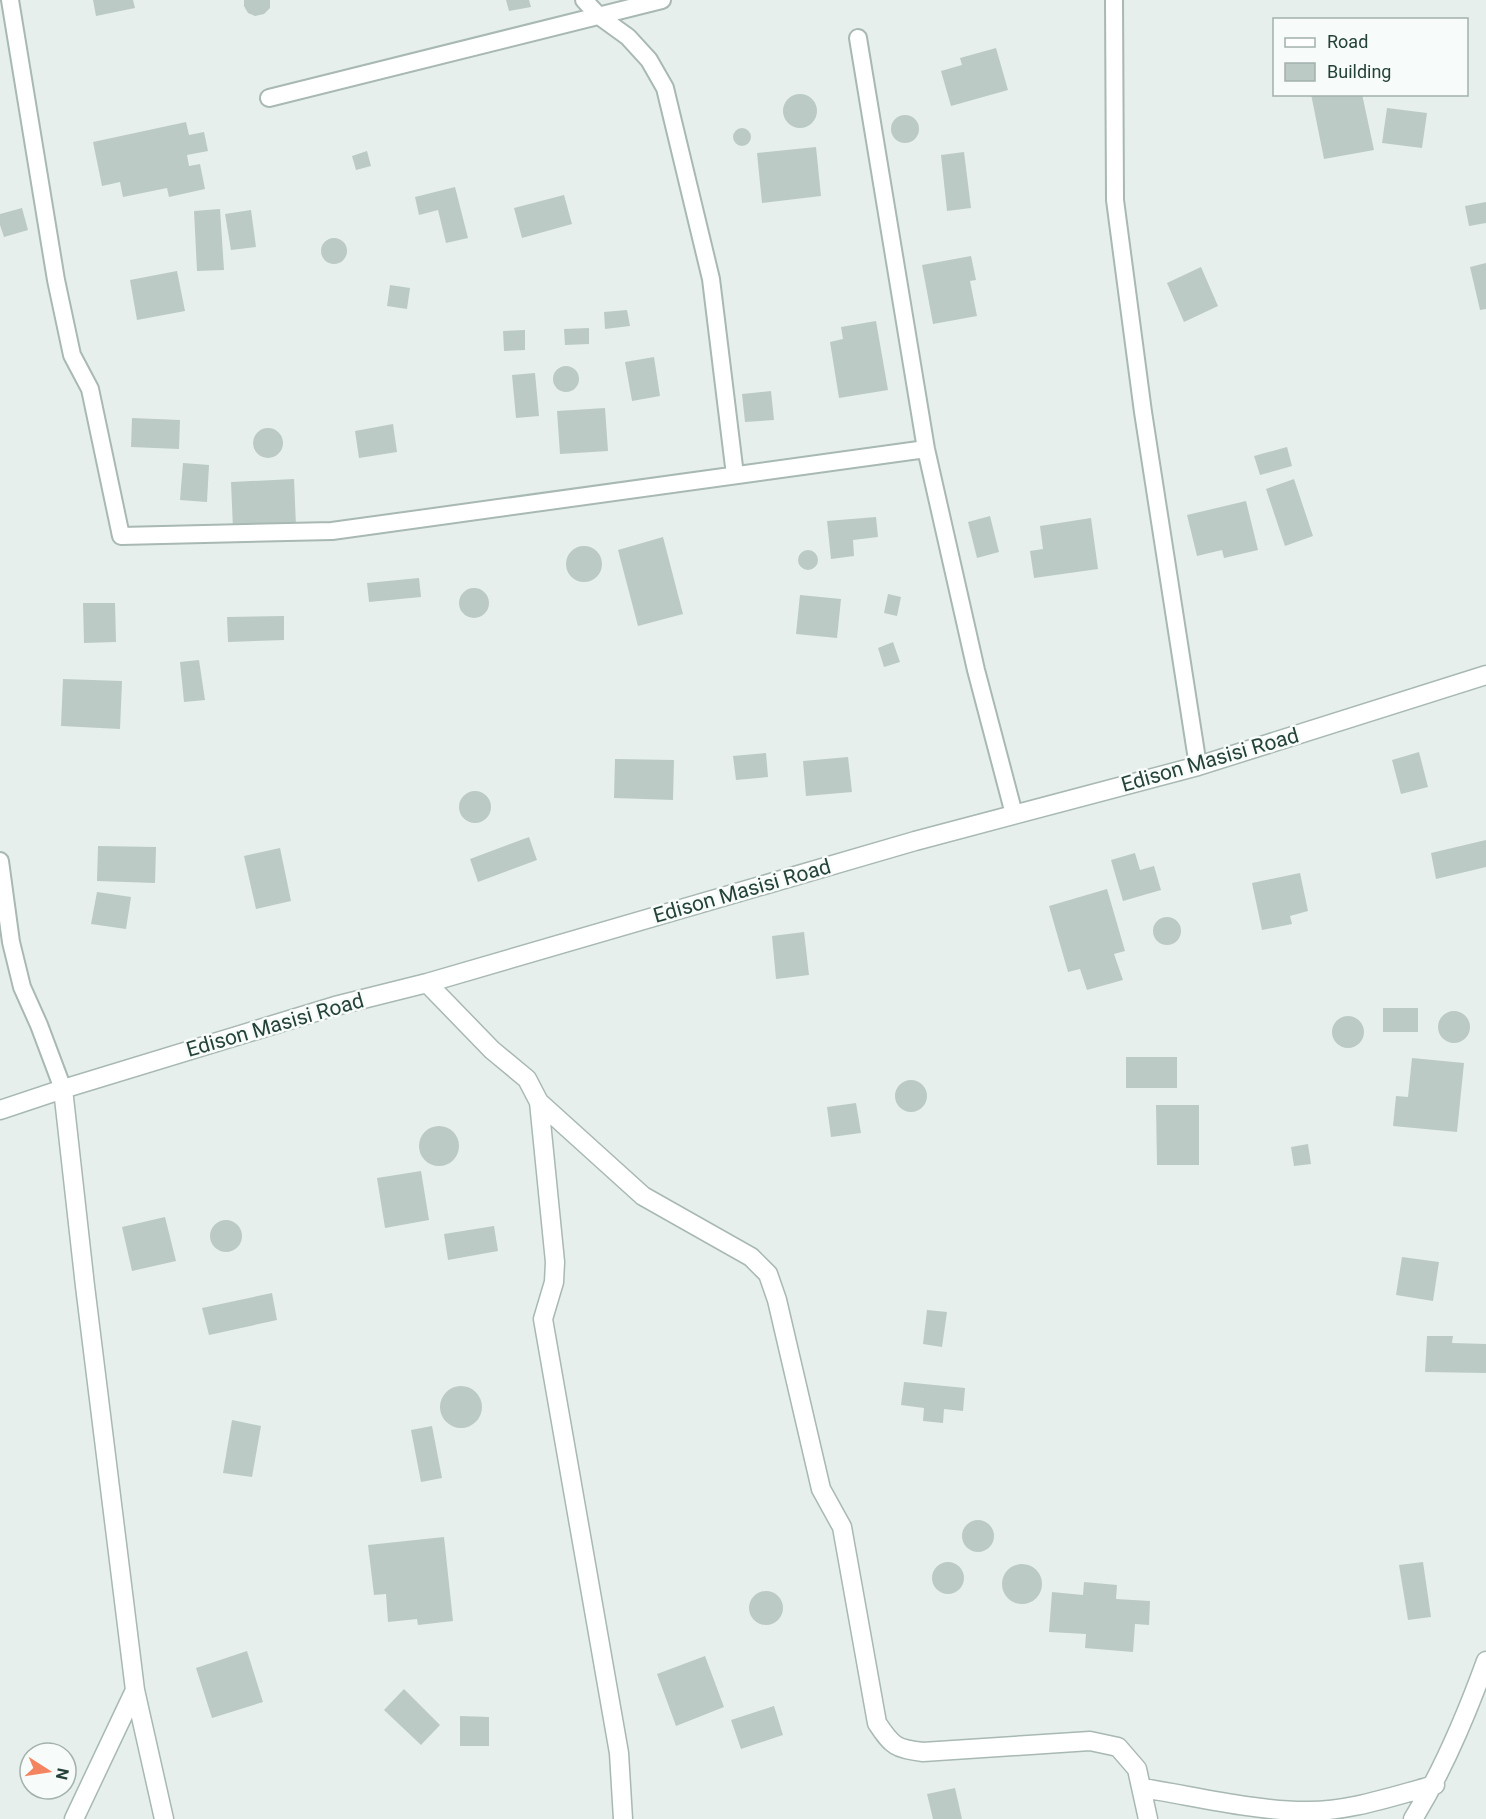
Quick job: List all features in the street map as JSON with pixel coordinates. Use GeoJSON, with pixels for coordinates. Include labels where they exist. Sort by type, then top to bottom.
{"type":"FeatureCollection","features":[{"type":"Feature","properties":{"kind":"street","name":"Edison Masisi Road"},"geometry":{"type":"LineString","coordinates":[[0,1110],[335,1006],[427,983],[915,840],[1198,766],[1486,675]]}},
{"type":"Feature","properties":{"kind":"street"},"geometry":{"type":"LineString","coordinates":[[427,983],[492,1050],[527,1079],[539,1102],[643,1196],[751,1257],[768,1274],[777,1300],[821,1490],[842,1527],[877,1724],[888,1740],[902,1750],[923,1752],[1090,1741],[1118,1747],[1137,1769],[1148,1819]]}},
{"type":"Feature","properties":{"kind":"street"},"geometry":{"type":"LineString","coordinates":[[63,1089],[87,1310],[135,1690],[164,1819]]}},
{"type":"Feature","properties":{"kind":"street"},"geometry":{"type":"LineString","coordinates":[[539,1102],[555,1262],[555,1282],[543,1319],[619,1753],[623,1819]]}},
{"type":"Feature","properties":{"kind":"street"},"geometry":{"type":"LineString","coordinates":[[1413,1819],[1435,1785],[1467,1715],[1486,1661]]}},
{"type":"Feature","properties":{"kind":"street"},"geometry":{"type":"LineString","coordinates":[[74,1819],[135,1690]]}},
{"type":"Feature","properties":{"kind":"street"},"geometry":{"type":"LineString","coordinates":[[1142,1788],[1264,1808],[1306,1811],[1347,1807],[1435,1785]]}},
{"type":"Feature","properties":{"kind":"lane"},"geometry":{"type":"LineString","coordinates":[[10,0],[56,280],[72,355],[90,389],[121,536],[332,531],[926,449]]}},
{"type":"Feature","properties":{"kind":"lane"},"geometry":{"type":"LineString","coordinates":[[584,0],[599,16],[628,37],[649,60],[665,88],[711,279],[735,475]]}},
{"type":"Feature","properties":{"kind":"lane"},"geometry":{"type":"LineString","coordinates":[[269,98],[662,0]]}},
{"type":"Feature","properties":{"kind":"lane"},"geometry":{"type":"LineString","coordinates":[[1114,0],[1115,200],[1143,412],[1198,766]]}},
{"type":"Feature","properties":{"kind":"lane"},"geometry":{"type":"LineString","coordinates":[[858,38],[926,449],[976,670],[1014,814]]}},
{"type":"Feature","properties":{"kind":"lane"},"geometry":{"type":"LineString","coordinates":[[0,861],[11,942],[22,987],[63,1089]]}},
{"type":"Feature","properties":{"kind":"building"},"geometry":{"type":"Polygon","coordinates":[[[93,0],[133,0],[135,8],[96,16],[93,0]]]}},
{"type":"Feature","properties":{"kind":"building"},"geometry":{"type":"Polygon","coordinates":[[[244,0],[270,0],[270,8],[264,14],[255,16],[248,13],[244,0]]]}},
{"type":"Feature","properties":{"kind":"building"},"geometry":{"type":"Polygon","coordinates":[[[506,0],[529,0],[531,7],[509,11],[506,0]]]}},
{"type":"Feature","properties":{"kind":"building"},"geometry":{"type":"Polygon","coordinates":[[[996,48],[1008,90],[951,106],[941,71],[962,65],[960,58],[996,48]]]}},
{"type":"Feature","properties":{"kind":"building"},"geometry":{"type":"Polygon","coordinates":[[[800,94],[812,99],[817,111],[812,123],[800,128],[788,123],[783,111],[788,99],[800,94]]]}},
{"type":"Feature","properties":{"kind":"building"},"geometry":{"type":"Polygon","coordinates":[[[1311,96],[1362,96],[1374,150],[1324,159],[1311,96]]]}},
{"type":"Feature","properties":{"kind":"building"},"geometry":{"type":"Polygon","coordinates":[[[1387,108],[1427,113],[1422,148],[1382,143],[1387,108]]]}},
{"type":"Feature","properties":{"kind":"building"},"geometry":{"type":"Polygon","coordinates":[[[905,115],[915,119],[919,129],[915,139],[905,143],[895,139],[891,129],[895,119],[905,115]]]}},
{"type":"Feature","properties":{"kind":"building"},"geometry":{"type":"Polygon","coordinates":[[[186,122],[189,135],[204,132],[208,151],[187,155],[189,166],[200,164],[205,189],[169,197],[167,188],[123,197],[120,182],[102,186],[93,142],[186,122]]]}},
{"type":"Feature","properties":{"kind":"building"},"geometry":{"type":"Polygon","coordinates":[[[738,128],[746,128],[751,133],[749,144],[738,146],[733,141],[733,133],[738,128]]]}},
{"type":"Feature","properties":{"kind":"building"},"geometry":{"type":"Polygon","coordinates":[[[816,147],[821,196],[762,203],[757,153],[816,147]]]}},
{"type":"Feature","properties":{"kind":"building"},"geometry":{"type":"Polygon","coordinates":[[[367,151],[371,166],[356,170],[352,156],[367,151]]]}},
{"type":"Feature","properties":{"kind":"building"},"geometry":{"type":"Polygon","coordinates":[[[964,152],[971,208],[947,211],[941,155],[964,152]]]}},
{"type":"Feature","properties":{"kind":"building"},"geometry":{"type":"Polygon","coordinates":[[[455,187],[468,238],[446,243],[438,210],[419,215],[415,197],[455,187]]]}},
{"type":"Feature","properties":{"kind":"building"},"geometry":{"type":"Polygon","coordinates":[[[564,195],[572,224],[522,238],[514,208],[564,195]]]}},
{"type":"Feature","properties":{"kind":"building"},"geometry":{"type":"Polygon","coordinates":[[[1486,202],[1486,223],[1469,226],[1465,206],[1486,202]]]}},
{"type":"Feature","properties":{"kind":"building"},"geometry":{"type":"Polygon","coordinates":[[[22,208],[28,230],[4,237],[0,225],[0,214],[22,208]]]}},
{"type":"Feature","properties":{"kind":"building"},"geometry":{"type":"Polygon","coordinates":[[[220,209],[224,270],[197,271],[194,211],[220,209]]]}},
{"type":"Feature","properties":{"kind":"building"},"geometry":{"type":"Polygon","coordinates":[[[251,210],[256,247],[231,250],[225,214],[251,210]]]}},
{"type":"Feature","properties":{"kind":"building"},"geometry":{"type":"Polygon","coordinates":[[[334,238],[343,242],[347,251],[343,260],[334,264],[325,260],[321,251],[325,242],[334,238]]]}},
{"type":"Feature","properties":{"kind":"building"},"geometry":{"type":"Polygon","coordinates":[[[971,256],[976,280],[970,281],[977,316],[933,324],[922,265],[971,256]]]}},
{"type":"Feature","properties":{"kind":"building"},"geometry":{"type":"Polygon","coordinates":[[[1486,263],[1486,309],[1480,310],[1470,267],[1486,263]]]}},
{"type":"Feature","properties":{"kind":"building"},"geometry":{"type":"Polygon","coordinates":[[[1201,267],[1218,306],[1184,322],[1167,283],[1201,267]]]}},
{"type":"Feature","properties":{"kind":"building"},"geometry":{"type":"Polygon","coordinates":[[[177,271],[185,311],[137,320],[130,280],[177,271]]]}},
{"type":"Feature","properties":{"kind":"building"},"geometry":{"type":"Polygon","coordinates":[[[390,285],[410,288],[407,309],[387,306],[390,285]]]}},
{"type":"Feature","properties":{"kind":"building"},"geometry":{"type":"Polygon","coordinates":[[[627,310],[630,326],[605,329],[604,312],[627,310]]]}},
{"type":"Feature","properties":{"kind":"building"},"geometry":{"type":"Polygon","coordinates":[[[876,321],[888,390],[839,398],[830,342],[843,339],[841,327],[876,321]]]}},
{"type":"Feature","properties":{"kind":"building"},"geometry":{"type":"Polygon","coordinates":[[[589,328],[589,344],[565,345],[564,329],[589,328]]]}},
{"type":"Feature","properties":{"kind":"building"},"geometry":{"type":"Polygon","coordinates":[[[525,330],[525,350],[504,351],[503,331],[525,330]]]}},
{"type":"Feature","properties":{"kind":"building"},"geometry":{"type":"Polygon","coordinates":[[[654,357],[660,396],[632,401],[625,362],[654,357]]]}},
{"type":"Feature","properties":{"kind":"building"},"geometry":{"type":"Polygon","coordinates":[[[566,366],[575,370],[579,379],[575,388],[566,392],[557,388],[553,379],[557,370],[566,366]]]}},
{"type":"Feature","properties":{"kind":"building"},"geometry":{"type":"Polygon","coordinates":[[[535,373],[539,416],[516,418],[512,375],[535,373]]]}},
{"type":"Feature","properties":{"kind":"building"},"geometry":{"type":"Polygon","coordinates":[[[771,391],[774,420],[745,422],[742,394],[771,391]]]}},
{"type":"Feature","properties":{"kind":"building"},"geometry":{"type":"Polygon","coordinates":[[[605,408],[608,451],[560,454],[557,411],[605,408]]]}},
{"type":"Feature","properties":{"kind":"building"},"geometry":{"type":"Polygon","coordinates":[[[132,418],[180,420],[179,449],[131,447],[132,418]]]}},
{"type":"Feature","properties":{"kind":"building"},"geometry":{"type":"Polygon","coordinates":[[[393,424],[397,452],[359,458],[355,431],[393,424]]]}},
{"type":"Feature","properties":{"kind":"building"},"geometry":{"type":"Polygon","coordinates":[[[268,428],[279,432],[283,443],[279,454],[268,458],[257,454],[253,443],[257,432],[268,428]]]}},
{"type":"Feature","properties":{"kind":"building"},"geometry":{"type":"Polygon","coordinates":[[[1287,447],[1292,466],[1260,475],[1254,456],[1287,447]]]}},
{"type":"Feature","properties":{"kind":"building"},"geometry":{"type":"Polygon","coordinates":[[[183,463],[209,465],[207,502],[180,500],[183,463]]]}},
{"type":"Feature","properties":{"kind":"building"},"geometry":{"type":"Polygon","coordinates":[[[294,479],[296,526],[233,529],[231,482],[294,479]]]}},
{"type":"Feature","properties":{"kind":"building"},"geometry":{"type":"Polygon","coordinates":[[[1294,479],[1313,536],[1285,546],[1266,489],[1294,479]]]}},
{"type":"Feature","properties":{"kind":"building"},"geometry":{"type":"Polygon","coordinates":[[[1246,501],[1258,550],[1224,558],[1222,550],[1197,556],[1187,515],[1246,501]]]}},
{"type":"Feature","properties":{"kind":"building"},"geometry":{"type":"Polygon","coordinates":[[[990,516],[999,552],[977,558],[968,522],[990,516]]]}},
{"type":"Feature","properties":{"kind":"building"},"geometry":{"type":"Polygon","coordinates":[[[876,517],[878,537],[853,540],[854,556],[831,559],[827,521],[876,517]]]}},
{"type":"Feature","properties":{"kind":"building"},"geometry":{"type":"Polygon","coordinates":[[[1091,518],[1098,569],[1034,578],[1030,551],[1043,549],[1040,526],[1091,518]]]}},
{"type":"Feature","properties":{"kind":"building"},"geometry":{"type":"Polygon","coordinates":[[[663,537],[683,614],[638,626],[618,550],[663,537]]]}},
{"type":"Feature","properties":{"kind":"building"},"geometry":{"type":"Polygon","coordinates":[[[584,546],[597,551],[602,564],[597,577],[584,582],[571,577],[566,564],[571,551],[584,546]]]}},
{"type":"Feature","properties":{"kind":"building"},"geometry":{"type":"Polygon","coordinates":[[[808,550],[815,553],[818,560],[815,567],[808,570],[801,567],[798,560],[801,553],[808,550]]]}},
{"type":"Feature","properties":{"kind":"building"},"geometry":{"type":"Polygon","coordinates":[[[419,578],[421,597],[369,602],[367,583],[419,578]]]}},
{"type":"Feature","properties":{"kind":"building"},"geometry":{"type":"Polygon","coordinates":[[[474,588],[485,592],[489,603],[485,614],[474,618],[463,614],[459,603],[463,592],[474,588]]]}},
{"type":"Feature","properties":{"kind":"building"},"geometry":{"type":"Polygon","coordinates":[[[888,594],[901,597],[897,616],[884,613],[888,594]]]}},
{"type":"Feature","properties":{"kind":"building"},"geometry":{"type":"Polygon","coordinates":[[[800,595],[841,599],[837,638],[796,634],[800,595]]]}},
{"type":"Feature","properties":{"kind":"building"},"geometry":{"type":"Polygon","coordinates":[[[83,603],[115,603],[116,642],[84,643],[83,603]]]}},
{"type":"Feature","properties":{"kind":"building"},"geometry":{"type":"Polygon","coordinates":[[[284,616],[284,640],[228,642],[227,617],[284,616]]]}},
{"type":"Feature","properties":{"kind":"building"},"geometry":{"type":"Polygon","coordinates":[[[893,642],[900,662],[884,667],[878,648],[893,642]]]}},
{"type":"Feature","properties":{"kind":"building"},"geometry":{"type":"Polygon","coordinates":[[[199,660],[205,700],[184,702],[180,662],[199,660]]]}},
{"type":"Feature","properties":{"kind":"building"},"geometry":{"type":"Polygon","coordinates":[[[63,679],[122,681],[120,729],[61,726],[63,679]]]}},
{"type":"Feature","properties":{"kind":"building"},"geometry":{"type":"Polygon","coordinates":[[[1419,752],[1428,787],[1401,794],[1392,760],[1419,752]]]}},
{"type":"Feature","properties":{"kind":"building"},"geometry":{"type":"Polygon","coordinates":[[[766,753],[768,777],[736,780],[733,756],[766,753]]]}},
{"type":"Feature","properties":{"kind":"building"},"geometry":{"type":"Polygon","coordinates":[[[848,757],[852,792],[806,796],[803,761],[848,757]]]}},
{"type":"Feature","properties":{"kind":"building"},"geometry":{"type":"Polygon","coordinates":[[[615,759],[674,760],[673,800],[614,798],[615,759]]]}},
{"type":"Feature","properties":{"kind":"building"},"geometry":{"type":"Polygon","coordinates":[[[475,791],[486,796],[491,807],[486,818],[475,823],[464,818],[459,807],[464,796],[475,791]]]}},
{"type":"Feature","properties":{"kind":"building"},"geometry":{"type":"Polygon","coordinates":[[[529,837],[537,860],[478,882],[470,859],[529,837]]]}},
{"type":"Feature","properties":{"kind":"building"},"geometry":{"type":"Polygon","coordinates":[[[1486,840],[1486,867],[1436,879],[1431,853],[1486,840]]]}},
{"type":"Feature","properties":{"kind":"building"},"geometry":{"type":"Polygon","coordinates":[[[98,846],[156,847],[155,883],[97,881],[98,846]]]}},
{"type":"Feature","properties":{"kind":"building"},"geometry":{"type":"Polygon","coordinates":[[[280,848],[291,901],[256,909],[244,856],[280,848]]]}},
{"type":"Feature","properties":{"kind":"building"},"geometry":{"type":"Polygon","coordinates":[[[1135,853],[1140,870],[1154,866],[1161,890],[1123,901],[1111,860],[1135,853]]]}},
{"type":"Feature","properties":{"kind":"building"},"geometry":{"type":"Polygon","coordinates":[[[1300,873],[1308,911],[1290,916],[1292,924],[1262,930],[1252,883],[1300,873]]]}},
{"type":"Feature","properties":{"kind":"building"},"geometry":{"type":"Polygon","coordinates":[[[1107,889],[1125,951],[1114,954],[1123,980],[1087,990],[1080,969],[1068,972],[1049,906],[1107,889]]]}},
{"type":"Feature","properties":{"kind":"building"},"geometry":{"type":"Polygon","coordinates":[[[97,892],[131,897],[126,929],[91,924],[97,892]]]}},
{"type":"Feature","properties":{"kind":"building"},"geometry":{"type":"Polygon","coordinates":[[[1167,917],[1177,921],[1181,931],[1177,941],[1167,945],[1157,941],[1153,931],[1157,921],[1167,917]]]}},
{"type":"Feature","properties":{"kind":"building"},"geometry":{"type":"Polygon","coordinates":[[[804,932],[809,975],[776,979],[772,936],[804,932]]]}},
{"type":"Feature","properties":{"kind":"building"},"geometry":{"type":"Polygon","coordinates":[[[1383,1008],[1418,1008],[1418,1032],[1383,1032],[1383,1008]]]}},
{"type":"Feature","properties":{"kind":"building"},"geometry":{"type":"Polygon","coordinates":[[[1454,1011],[1465,1016],[1470,1027],[1465,1038],[1454,1043],[1443,1038],[1438,1027],[1443,1016],[1454,1011]]]}},
{"type":"Feature","properties":{"kind":"building"},"geometry":{"type":"Polygon","coordinates":[[[1348,1016],[1360,1020],[1364,1032],[1360,1044],[1348,1048],[1336,1044],[1332,1032],[1336,1020],[1348,1016]]]}},
{"type":"Feature","properties":{"kind":"building"},"geometry":{"type":"Polygon","coordinates":[[[1126,1057],[1177,1057],[1177,1088],[1126,1088],[1126,1057]]]}},
{"type":"Feature","properties":{"kind":"building"},"geometry":{"type":"Polygon","coordinates":[[[1412,1058],[1464,1063],[1457,1132],[1393,1126],[1396,1096],[1408,1097],[1412,1058]]]}},
{"type":"Feature","properties":{"kind":"building"},"geometry":{"type":"Polygon","coordinates":[[[911,1080],[922,1085],[927,1096],[922,1107],[911,1112],[900,1107],[895,1096],[900,1085],[911,1080]]]}},
{"type":"Feature","properties":{"kind":"building"},"geometry":{"type":"Polygon","coordinates":[[[856,1103],[861,1133],[831,1137],[827,1107],[856,1103]]]}},
{"type":"Feature","properties":{"kind":"building"},"geometry":{"type":"Polygon","coordinates":[[[1156,1105],[1199,1105],[1199,1165],[1157,1165],[1156,1105]]]}},
{"type":"Feature","properties":{"kind":"building"},"geometry":{"type":"Polygon","coordinates":[[[439,1126],[453,1132],[459,1146],[453,1160],[439,1166],[425,1160],[419,1146],[425,1132],[439,1126]]]}},
{"type":"Feature","properties":{"kind":"building"},"geometry":{"type":"Polygon","coordinates":[[[1308,1144],[1311,1164],[1294,1166],[1291,1147],[1308,1144]]]}},
{"type":"Feature","properties":{"kind":"building"},"geometry":{"type":"Polygon","coordinates":[[[421,1171],[429,1220],[385,1228],[377,1178],[421,1171]]]}},
{"type":"Feature","properties":{"kind":"building"},"geometry":{"type":"Polygon","coordinates":[[[165,1217],[176,1261],[132,1271],[122,1227],[165,1217]]]}},
{"type":"Feature","properties":{"kind":"building"},"geometry":{"type":"Polygon","coordinates":[[[226,1220],[237,1225],[242,1236],[237,1247],[226,1252],[215,1247],[210,1236],[215,1225],[226,1220]]]}},
{"type":"Feature","properties":{"kind":"building"},"geometry":{"type":"Polygon","coordinates":[[[494,1226],[498,1251],[448,1260],[444,1234],[494,1226]]]}},
{"type":"Feature","properties":{"kind":"building"},"geometry":{"type":"Polygon","coordinates":[[[1402,1257],[1439,1262],[1433,1301],[1396,1295],[1402,1257]]]}},
{"type":"Feature","properties":{"kind":"building"},"geometry":{"type":"Polygon","coordinates":[[[272,1293],[277,1320],[209,1335],[202,1308],[272,1293]]]}},
{"type":"Feature","properties":{"kind":"building"},"geometry":{"type":"Polygon","coordinates":[[[927,1310],[947,1312],[942,1347],[923,1344],[927,1310]]]}},
{"type":"Feature","properties":{"kind":"building"},"geometry":{"type":"Polygon","coordinates":[[[1427,1336],[1453,1336],[1452,1343],[1486,1344],[1486,1373],[1425,1372],[1427,1336]]]}},
{"type":"Feature","properties":{"kind":"building"},"geometry":{"type":"Polygon","coordinates":[[[904,1382],[965,1388],[963,1411],[944,1409],[943,1423],[923,1421],[924,1408],[901,1405],[904,1382]]]}},
{"type":"Feature","properties":{"kind":"building"},"geometry":{"type":"Polygon","coordinates":[[[461,1386],[476,1392],[482,1407],[476,1422],[461,1428],[446,1422],[440,1407],[446,1392],[461,1386]]]}},
{"type":"Feature","properties":{"kind":"building"},"geometry":{"type":"Polygon","coordinates":[[[232,1420],[261,1426],[252,1477],[223,1473],[232,1420]]]}},
{"type":"Feature","properties":{"kind":"building"},"geometry":{"type":"Polygon","coordinates":[[[432,1426],[442,1478],[421,1482],[411,1430],[432,1426]]]}},
{"type":"Feature","properties":{"kind":"building"},"geometry":{"type":"Polygon","coordinates":[[[978,1520],[989,1525],[994,1536],[989,1547],[978,1552],[967,1547],[962,1536],[967,1525],[978,1520]]]}},
{"type":"Feature","properties":{"kind":"building"},"geometry":{"type":"Polygon","coordinates":[[[444,1537],[453,1621],[418,1625],[417,1619],[388,1622],[386,1594],[374,1595],[368,1545],[444,1537]]]}},
{"type":"Feature","properties":{"kind":"building"},"geometry":{"type":"Polygon","coordinates":[[[948,1562],[959,1567],[964,1578],[959,1589],[948,1594],[937,1589],[932,1578],[937,1567],[948,1562]]]}},
{"type":"Feature","properties":{"kind":"building"},"geometry":{"type":"Polygon","coordinates":[[[1423,1562],[1431,1617],[1408,1620],[1399,1565],[1423,1562]]]}},
{"type":"Feature","properties":{"kind":"building"},"geometry":{"type":"Polygon","coordinates":[[[1022,1564],[1030,1565],[1036,1570],[1041,1576],[1041,1592],[1036,1598],[1030,1603],[1022,1604],[1014,1603],[1008,1598],[1003,1592],[1002,1584],[1003,1576],[1008,1570],[1014,1565],[1022,1564]]]}},
{"type":"Feature","properties":{"kind":"building"},"geometry":{"type":"Polygon","coordinates":[[[1084,1582],[1117,1585],[1116,1599],[1150,1601],[1149,1625],[1135,1624],[1133,1652],[1085,1648],[1086,1634],[1049,1632],[1052,1592],[1083,1595],[1084,1582]]]}},
{"type":"Feature","properties":{"kind":"building"},"geometry":{"type":"Polygon","coordinates":[[[766,1591],[778,1596],[783,1608],[778,1620],[766,1625],[754,1620],[749,1608],[754,1596],[766,1591]]]}},
{"type":"Feature","properties":{"kind":"building"},"geometry":{"type":"Polygon","coordinates":[[[247,1651],[263,1702],[212,1718],[196,1668],[247,1651]]]}},
{"type":"Feature","properties":{"kind":"building"},"geometry":{"type":"Polygon","coordinates":[[[705,1656],[724,1707],[676,1726],[657,1674],[705,1656]]]}},
{"type":"Feature","properties":{"kind":"building"},"geometry":{"type":"Polygon","coordinates":[[[404,1689],[440,1725],[421,1745],[384,1710],[404,1689]]]}},
{"type":"Feature","properties":{"kind":"building"},"geometry":{"type":"Polygon","coordinates":[[[774,1706],[783,1735],[741,1749],[731,1720],[774,1706]]]}},
{"type":"Feature","properties":{"kind":"building"},"geometry":{"type":"Polygon","coordinates":[[[460,1716],[489,1717],[489,1746],[460,1746],[460,1716]]]}},
{"type":"Feature","properties":{"kind":"building"},"geometry":{"type":"Polygon","coordinates":[[[955,1788],[962,1819],[933,1819],[927,1794],[955,1788]]]}}]}
